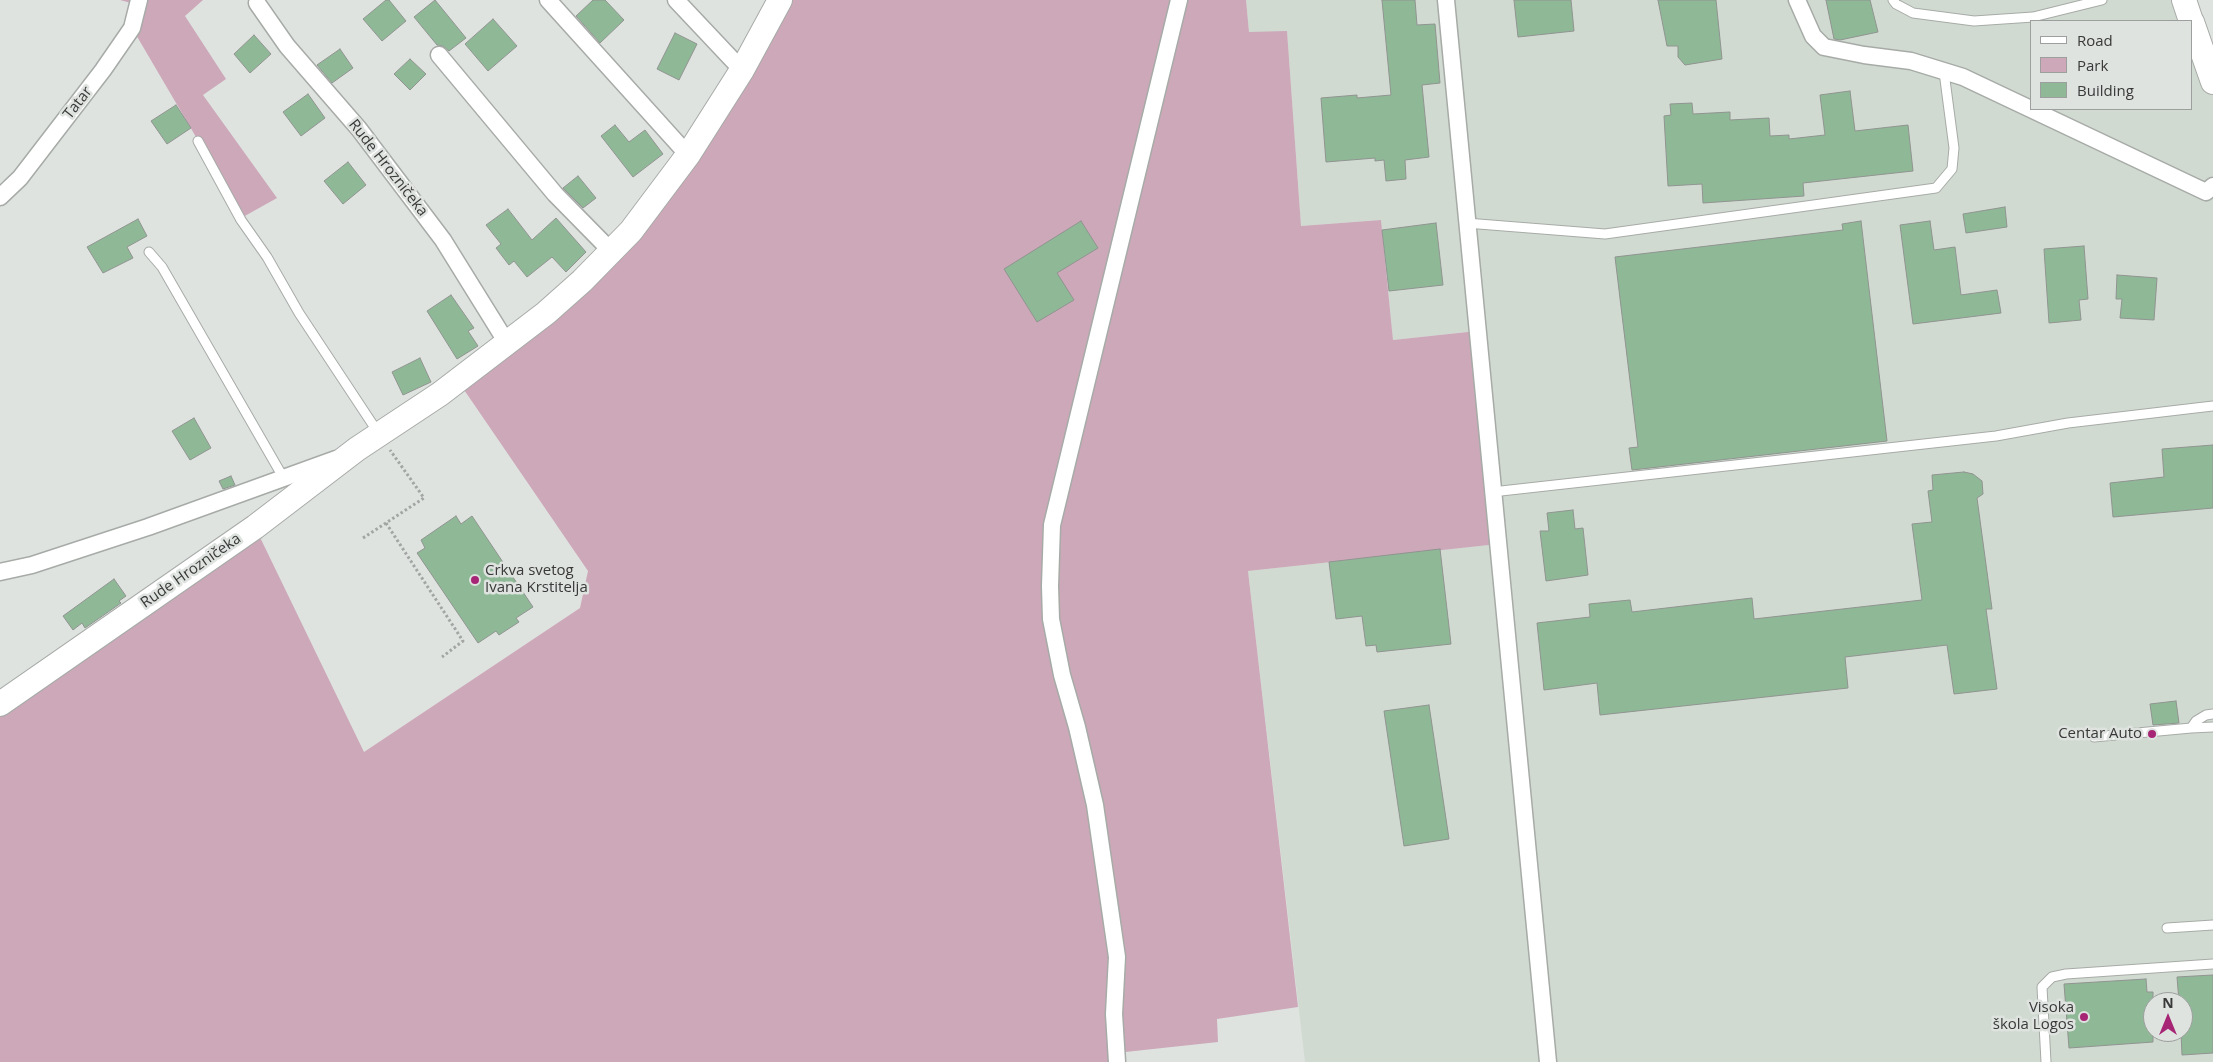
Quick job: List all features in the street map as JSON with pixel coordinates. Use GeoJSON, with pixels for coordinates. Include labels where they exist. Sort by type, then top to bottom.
{"type":"FeatureCollection","features":[{"type":"Feature","properties":{"kind":"street","name":"Tatar"},"geometry":{"type":"LineString","coordinates":[[0,197],[20,178],[103,70],[132,28],[139,0]]}},
{"type":"Feature","properties":{"kind":"street"},"geometry":{"type":"LineString","coordinates":[[548,0],[688,155]]}},
{"type":"Feature","properties":{"kind":"street"},"geometry":{"type":"LineString","coordinates":[[676,0],[742,70]]}},
{"type":"Feature","properties":{"kind":"street","name":"Rude Hrozničeka"},"geometry":{"type":"LineString","coordinates":[[0,704],[255,527],[350,454],[440,394],[546,313],[612,252],[656,200],[688,155],[742,70],[780,0]]}},
{"type":"Feature","properties":{"kind":"street"},"geometry":{"type":"LineString","coordinates":[[1116,1062],[1114,1014],[1117,957],[1093,795],[1078,727],[1062,675],[1051,619],[1052,525],[1179,0]]}},
{"type":"Feature","properties":{"kind":"street"},"geometry":{"type":"LineString","coordinates":[[1446,0],[1548,1062]]}},
{"type":"Feature","properties":{"kind":"street"},"geometry":{"type":"LineString","coordinates":[[1797,0],[1813,36],[1824,47],[1864,55],[1911,61],[1963,77],[2030,108]]}},
{"type":"Feature","properties":{"kind":"street"},"geometry":{"type":"LineString","coordinates":[[2184,0],[2191,20]]}},
{"type":"Feature","properties":{"kind":"street","name":"Rude Hrozničeka"},"geometry":{"type":"LineString","coordinates":[[257,3],[287,46],[359,129],[438,233],[507,343]]}},
{"type":"Feature","properties":{"kind":"street"},"geometry":{"type":"LineString","coordinates":[[2193,25],[2213,82]]}},
{"type":"Feature","properties":{"kind":"street"},"geometry":{"type":"LineString","coordinates":[[438,55],[555,194],[612,252]]}},
{"type":"Feature","properties":{"kind":"street"},"geometry":{"type":"LineString","coordinates":[[2035,110],[2211,191]]}},
{"type":"Feature","properties":{"kind":"street"},"geometry":{"type":"LineString","coordinates":[[0,572],[32,565],[130,532],[350,454]]}},
{"type":"Feature","properties":{"kind":"lane"},"geometry":{"type":"LineString","coordinates":[[1893,0],[1896,4],[1913,14],[1974,20],[2033,17],[2102,0]]}},
{"type":"Feature","properties":{"kind":"lane"},"geometry":{"type":"LineString","coordinates":[[1466,223],[1605,234],[1936,188],[1952,169],[1954,148],[1944,72]]}},
{"type":"Feature","properties":{"kind":"lane"},"geometry":{"type":"LineString","coordinates":[[198,141],[241,220],[267,257],[299,313],[379,435]]}},
{"type":"Feature","properties":{"kind":"lane"},"geometry":{"type":"LineString","coordinates":[[149,252],[162,267],[283,477]]}},
{"type":"Feature","properties":{"kind":"lane"},"geometry":{"type":"LineString","coordinates":[[1492,492],[1896,445],[1996,436],[2068,423],[2213,406]]}},
{"type":"Feature","properties":{"kind":"lane"},"geometry":{"type":"LineString","coordinates":[[2191,728],[2196,721],[2206,715],[2213,714]]}},
{"type":"Feature","properties":{"kind":"lane"},"geometry":{"type":"LineString","coordinates":[[2094,737],[2213,726]]}},
{"type":"Feature","properties":{"kind":"lane"},"geometry":{"type":"LineString","coordinates":[[2167,928],[2213,926]]}},
{"type":"Feature","properties":{"kind":"lane"},"geometry":{"type":"LineString","coordinates":[[2046,1062],[2042,987],[2052,977],[2066,974],[2213,964]]}},
{"type":"Feature","properties":{"kind":"path"},"geometry":{"type":"LineString","coordinates":[[363,538],[424,498],[379,435]]}},
{"type":"Feature","properties":{"kind":"path"},"geometry":{"type":"LineString","coordinates":[[386,523],[463,641],[442,657]]}},
{"type":"Feature","properties":{"kind":"shaded area"},"geometry":{"type":"Polygon","coordinates":[[[1246,0],[2184,0],[2191,20],[2030,20],[2030,110],[2193,110],[2193,25],[2213,82],[2213,1062],[1305,1062],[1248,571],[1497,544],[1476,331],[1393,340],[1381,220],[1301,226],[1287,32],[1249,32],[1246,0]]]}},
{"type":"Feature","properties":{"kind":"green space"},"geometry":{"type":"Polygon","coordinates":[[[120,0],[203,0],[185,16],[226,79],[203,95],[277,198],[243,217],[132,28],[138,5],[120,0]]]}},
{"type":"Feature","properties":{"kind":"green space"},"geometry":{"type":"Polygon","coordinates":[[[781,0],[1246,0],[1249,32],[1287,31],[1301,226],[1381,220],[1393,340],[1477,331],[1498,544],[1248,571],[1298,1007],[1217,1019],[1218,1042],[1116,1053],[1117,1062],[0,1062],[0,704],[255,527],[364,752],[580,608],[588,571],[458,381],[614,254],[781,0]]]}},
{"type":"Feature","properties":{"kind":"building"},"geometry":{"type":"Polygon","coordinates":[[[386,0],[389,0],[406,21],[382,41],[363,19],[386,0]]]}},
{"type":"Feature","properties":{"kind":"building"},"geometry":{"type":"Polygon","coordinates":[[[435,0],[466,38],[449,51],[443,46],[437,45],[414,17],[435,0]]]}},
{"type":"Feature","properties":{"kind":"building"},"geometry":{"type":"Polygon","coordinates":[[[593,0],[605,0],[624,20],[600,43],[576,16],[593,0]]]}},
{"type":"Feature","properties":{"kind":"building"},"geometry":{"type":"Polygon","coordinates":[[[1382,0],[1415,0],[1417,25],[1435,24],[1440,83],[1422,85],[1429,157],[1405,160],[1406,179],[1386,181],[1384,160],[1375,161],[1375,158],[1326,162],[1321,98],[1357,95],[1357,98],[1391,95],[1382,0]]]}},
{"type":"Feature","properties":{"kind":"building"},"geometry":{"type":"Polygon","coordinates":[[[1514,0],[1571,0],[1574,31],[1518,37],[1514,0]]]}},
{"type":"Feature","properties":{"kind":"building"},"geometry":{"type":"Polygon","coordinates":[[[1658,0],[1716,0],[1722,59],[1685,65],[1678,57],[1678,46],[1667,46],[1658,0]]]}},
{"type":"Feature","properties":{"kind":"building"},"geometry":{"type":"Polygon","coordinates":[[[1826,0],[1870,0],[1878,32],[1840,40],[1834,39],[1826,0]]]}},
{"type":"Feature","properties":{"kind":"building"},"geometry":{"type":"Polygon","coordinates":[[[493,19],[517,46],[488,71],[465,44],[493,19]]]}},
{"type":"Feature","properties":{"kind":"building"},"geometry":{"type":"Polygon","coordinates":[[[675,33],[697,44],[679,80],[657,69],[675,33]]]}},
{"type":"Feature","properties":{"kind":"building"},"geometry":{"type":"Polygon","coordinates":[[[254,35],[271,54],[250,73],[234,54],[254,35]]]}},
{"type":"Feature","properties":{"kind":"building"},"geometry":{"type":"Polygon","coordinates":[[[340,49],[353,68],[332,83],[317,65],[340,49]]]}},
{"type":"Feature","properties":{"kind":"building"},"geometry":{"type":"Polygon","coordinates":[[[410,59],[426,74],[410,90],[394,74],[410,59]]]}},
{"type":"Feature","properties":{"kind":"building"},"geometry":{"type":"Polygon","coordinates":[[[1850,91],[1855,131],[1908,125],[1913,171],[1803,183],[1804,196],[1703,203],[1702,184],[1668,186],[1664,116],[1671,115],[1670,104],[1692,103],[1693,114],[1730,112],[1730,120],[1769,118],[1770,136],[1789,135],[1789,139],[1825,135],[1820,95],[1850,91]]]}},
{"type":"Feature","properties":{"kind":"building"},"geometry":{"type":"Polygon","coordinates":[[[308,94],[325,118],[301,136],[283,112],[308,94]]]}},
{"type":"Feature","properties":{"kind":"building"},"geometry":{"type":"Polygon","coordinates":[[[176,105],[191,128],[167,144],[151,121],[176,105]]]}},
{"type":"Feature","properties":{"kind":"building"},"geometry":{"type":"Polygon","coordinates":[[[615,125],[629,142],[645,130],[663,154],[633,177],[601,136],[615,125]]]}},
{"type":"Feature","properties":{"kind":"building"},"geometry":{"type":"Polygon","coordinates":[[[348,162],[366,185],[343,204],[324,181],[348,162]]]}},
{"type":"Feature","properties":{"kind":"building"},"geometry":{"type":"Polygon","coordinates":[[[578,176],[596,198],[583,208],[563,188],[578,176]]]}},
{"type":"Feature","properties":{"kind":"building"},"geometry":{"type":"Polygon","coordinates":[[[2005,207],[2007,227],[1966,233],[1963,214],[2005,207]]]}},
{"type":"Feature","properties":{"kind":"building"},"geometry":{"type":"Polygon","coordinates":[[[508,209],[532,240],[556,218],[586,252],[566,272],[552,257],[527,277],[514,261],[509,265],[496,248],[501,244],[486,225],[508,209]]]}},
{"type":"Feature","properties":{"kind":"building"},"geometry":{"type":"Polygon","coordinates":[[[138,219],[147,236],[127,247],[133,258],[103,273],[87,247],[138,219]]]}},
{"type":"Feature","properties":{"kind":"building"},"geometry":{"type":"Polygon","coordinates":[[[1081,221],[1098,248],[1057,273],[1074,300],[1037,322],[1004,269],[1081,221]]]}},
{"type":"Feature","properties":{"kind":"building"},"geometry":{"type":"Polygon","coordinates":[[[1861,221],[1887,441],[1632,470],[1629,448],[1638,447],[1615,257],[1843,230],[1842,224],[1861,221]]]}},
{"type":"Feature","properties":{"kind":"building"},"geometry":{"type":"Polygon","coordinates":[[[1930,221],[1934,250],[1955,247],[1961,295],[1997,290],[2001,313],[1913,324],[1900,225],[1930,221]]]}},
{"type":"Feature","properties":{"kind":"building"},"geometry":{"type":"Polygon","coordinates":[[[1436,223],[1443,285],[1389,291],[1382,230],[1436,223]]]}},
{"type":"Feature","properties":{"kind":"building"},"geometry":{"type":"Polygon","coordinates":[[[2084,246],[2088,299],[2079,300],[2081,320],[2049,323],[2044,249],[2084,246]]]}},
{"type":"Feature","properties":{"kind":"building"},"geometry":{"type":"Polygon","coordinates":[[[2117,275],[2157,278],[2154,320],[2120,318],[2122,299],[2116,299],[2117,275]]]}},
{"type":"Feature","properties":{"kind":"building"},"geometry":{"type":"Polygon","coordinates":[[[451,295],[474,328],[468,331],[478,346],[457,359],[427,311],[451,295]]]}},
{"type":"Feature","properties":{"kind":"building"},"geometry":{"type":"Polygon","coordinates":[[[420,358],[431,382],[403,395],[392,372],[420,358]]]}},
{"type":"Feature","properties":{"kind":"building"},"geometry":{"type":"Polygon","coordinates":[[[194,418],[211,448],[190,460],[172,431],[194,418]]]}},
{"type":"Feature","properties":{"kind":"building"},"geometry":{"type":"Polygon","coordinates":[[[2213,445],[2213,508],[2113,517],[2110,483],[2164,477],[2162,449],[2213,445]]]}},
{"type":"Feature","properties":{"kind":"building"},"geometry":{"type":"Polygon","coordinates":[[[1964,472],[1973,474],[1982,481],[1983,494],[1977,498],[1992,609],[1986,609],[1997,689],[1954,694],[1947,645],[1845,657],[1848,688],[1600,715],[1597,683],[1544,690],[1537,623],[1590,617],[1589,604],[1630,600],[1632,612],[1752,598],[1754,619],[1922,600],[1912,524],[1932,522],[1928,491],[1933,490],[1932,475],[1964,472]]]}},
{"type":"Feature","properties":{"kind":"building"},"geometry":{"type":"Polygon","coordinates":[[[231,476],[235,485],[223,489],[219,481],[231,476]]]}},
{"type":"Feature","properties":{"kind":"building"},"geometry":{"type":"Polygon","coordinates":[[[1573,510],[1575,529],[1583,528],[1588,575],[1546,581],[1540,531],[1549,531],[1547,513],[1573,510]]]}},
{"type":"Feature","properties":{"kind":"building","name":"Crkva svetog Ivana Krstitelja"},"geometry":{"type":"Polygon","coordinates":[[[456,516],[461,524],[472,516],[533,607],[516,618],[519,622],[499,635],[496,631],[478,643],[417,553],[425,548],[421,540],[456,516]]]}},
{"type":"Feature","properties":{"kind":"building"},"geometry":{"type":"Polygon","coordinates":[[[1440,549],[1451,644],[1377,652],[1376,645],[1366,646],[1362,616],[1336,619],[1329,562],[1440,549]]]}},
{"type":"Feature","properties":{"kind":"building"},"geometry":{"type":"Polygon","coordinates":[[[114,579],[126,596],[119,601],[121,603],[85,628],[82,623],[73,630],[63,616],[114,579]]]}},
{"type":"Feature","properties":{"kind":"building"},"geometry":{"type":"Polygon","coordinates":[[[2176,701],[2179,723],[2153,725],[2150,704],[2176,701]]]}},
{"type":"Feature","properties":{"kind":"building"},"geometry":{"type":"Polygon","coordinates":[[[1429,705],[1449,839],[1404,846],[1384,711],[1429,705]]]}},
{"type":"Feature","properties":{"kind":"building"},"geometry":{"type":"Polygon","coordinates":[[[2213,975],[2213,1053],[2182,1055],[2181,1042],[2193,1042],[2193,992],[2178,992],[2177,977],[2213,975]]]}},
{"type":"Feature","properties":{"kind":"building"},"geometry":{"type":"Polygon","coordinates":[[[2146,979],[2147,992],[2143,992],[2143,1042],[2153,1042],[2069,1048],[2064,984],[2146,979]]]}},
{"type":"Feature","properties":{"kind":"place","name":"Crkva svetog Ivana Krstitelja"},"geometry":{"type":"Point","coordinates":[475,580]}},
{"type":"Feature","properties":{"kind":"place","name":"Centar Auto"},"geometry":{"type":"Point","coordinates":[2152,734]}},
{"type":"Feature","properties":{"kind":"place","name":"Visoka škola Logos"},"geometry":{"type":"Point","coordinates":[2084,1017]}}]}
